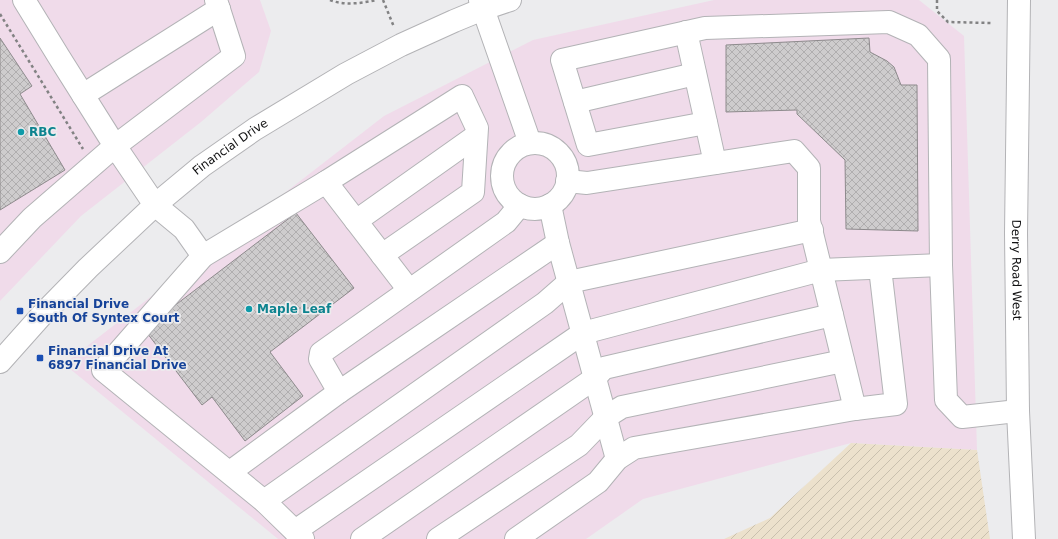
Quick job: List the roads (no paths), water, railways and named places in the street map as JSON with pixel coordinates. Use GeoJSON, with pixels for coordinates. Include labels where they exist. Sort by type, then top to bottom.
{"type":"FeatureCollection","features":[{"type":"Feature","properties":{"kind":"street"},"geometry":{"type":"LineString","coordinates":[[24,0],[115,146],[155,205],[184,229],[203,256]]}},
{"type":"Feature","properties":{"kind":"street","name":"Financial Drive"},"geometry":{"type":"LineString","coordinates":[[0,362],[41,316],[88,268],[155,205],[202,166],[255,129],[346,74],[482,4],[510,0]]}},
{"type":"Feature","properties":{"kind":"street","name":"Derry Road West"},"geometry":{"type":"LineString","coordinates":[[1019,0],[1016,233],[1018,411],[1024,539]]}},
{"type":"Feature","properties":{"kind":"street"},"geometry":{"type":"LineString","coordinates":[[0,252],[32,218],[115,146],[234,56],[217,4],[83,95]]}},
{"type":"Feature","properties":{"kind":"street"},"geometry":{"type":"LineString","coordinates":[[482,4],[530,143]]}},
{"type":"Feature","properties":{"kind":"street"},"geometry":{"type":"LineString","coordinates":[[706,123],[588,145],[562,60],[705,28],[889,22],[918,35],[939,59],[941,266],[946,400],[962,417],[1018,411]]}},
{"type":"Feature","properties":{"kind":"street"},"geometry":{"type":"LineString","coordinates":[[686,32],[716,163]]}},
{"type":"Feature","properties":{"kind":"street"},"geometry":{"type":"LineString","coordinates":[[575,102],[696,74]]}},
{"type":"Feature","properties":{"kind":"street"},"geometry":{"type":"LineString","coordinates":[[382,255],[473,192],[477,128],[462,96],[326,182],[203,256],[103,370],[230,472],[264,501],[299,535],[583,333],[821,270],[941,266]]}},
{"type":"Feature","properties":{"kind":"street"},"geometry":{"type":"LineString","coordinates":[[356,221],[476,136]]}},
{"type":"Feature","properties":{"kind":"street"},"geometry":{"type":"LineString","coordinates":[[530,143],[540,143],[550,146],[558,152],[564,161],[568,181],[564,191],[558,199],[550,205],[540,208],[530,208],[520,205],[512,199],[505,190],[502,180],[502,170],[506,160],[512,152],[520,146],[530,143]]}},
{"type":"Feature","properties":{"kind":"street"},"geometry":{"type":"LineString","coordinates":[[568,181],[586,183],[794,151],[808,168],[809,221],[855,409]]}},
{"type":"Feature","properties":{"kind":"street"},"geometry":{"type":"LineString","coordinates":[[326,182],[409,290]]}},
{"type":"Feature","properties":{"kind":"street"},"geometry":{"type":"LineString","coordinates":[[339,392],[320,359],[321,353],[506,222],[520,205]]}},
{"type":"Feature","properties":{"kind":"street"},"geometry":{"type":"LineString","coordinates":[[550,205],[558,243],[617,458]]}},
{"type":"Feature","properties":{"kind":"street"},"geometry":{"type":"LineString","coordinates":[[264,501],[545,303],[569,282],[812,230]]}},
{"type":"Feature","properties":{"kind":"street"},"geometry":{"type":"LineString","coordinates":[[230,472],[339,392],[558,243]]}},
{"type":"Feature","properties":{"kind":"street"},"geometry":{"type":"LineString","coordinates":[[516,539],[598,482],[617,458],[634,448],[855,409],[896,404],[880,268]]}},
{"type":"Feature","properties":{"kind":"street"},"geometry":{"type":"LineString","coordinates":[[362,539],[595,378],[604,368],[832,315]]}},
{"type":"Feature","properties":{"kind":"street"},"geometry":{"type":"LineString","coordinates":[[438,539],[579,445],[606,417],[622,407],[843,361]]}},
{"type":"Feature","properties":{"kind":"place","name":"RBC"},"geometry":{"type":"Point","coordinates":[21,132]}},
{"type":"Feature","properties":{"kind":"place","name":"Maple Leaf"},"geometry":{"type":"Point","coordinates":[249,309]}},
{"type":"Feature","properties":{"kind":"place","name":"Financial Drive South Of Syntex Court"},"geometry":{"type":"Point","coordinates":[20,311]}},
{"type":"Feature","properties":{"kind":"place","name":"Financial Drive At 6897 Financial Drive"},"geometry":{"type":"Point","coordinates":[40,358]}}]}
